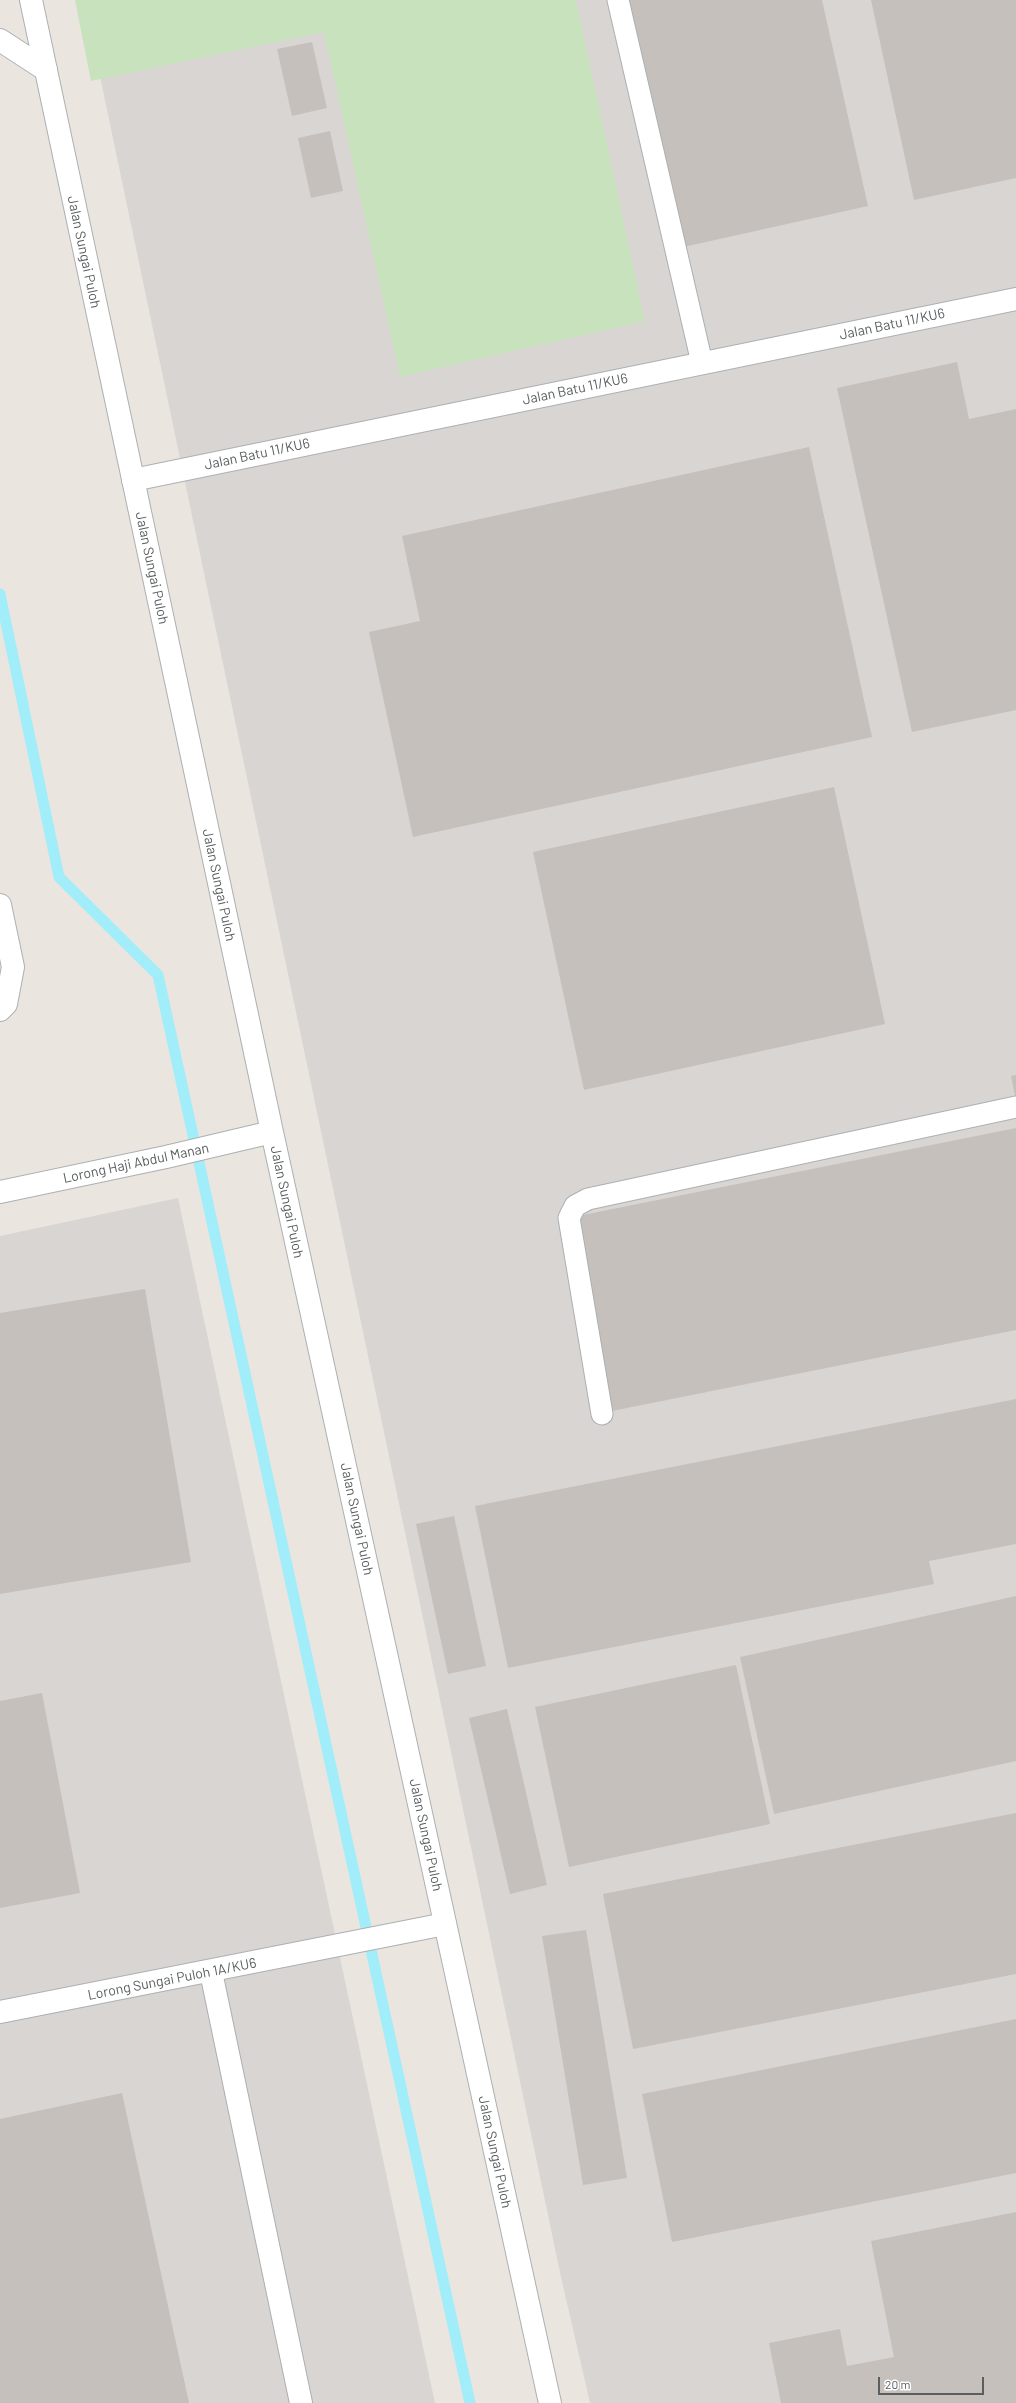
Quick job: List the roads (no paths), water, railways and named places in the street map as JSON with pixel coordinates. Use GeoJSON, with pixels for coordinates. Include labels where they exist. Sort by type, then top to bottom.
{"type":"FeatureCollection","features":[{"type":"Feature","properties":{"kind":"street","name":"Jalan Sungai Puloh"},"geometry":{"type":"LineString","coordinates":[[31,0],[272,1132],[550,2403]]}},
{"type":"Feature","properties":{"kind":"street"},"geometry":{"type":"LineString","coordinates":[[0,40],[46,70]]}},
{"type":"Feature","properties":{"kind":"street","name":"Jalan Batu 11/KU6"},"geometry":{"type":"LineString","coordinates":[[133,480],[1016,299]]}},
{"type":"Feature","properties":{"kind":"street"},"geometry":{"type":"LineString","coordinates":[[0,905],[13,967],[6,1004],[0,1010]]}},
{"type":"Feature","properties":{"kind":"street","name":"Lorong Haji Abdul Manan"},"geometry":{"type":"LineString","coordinates":[[0,1192],[166,1157],[272,1132]]}},
{"type":"Feature","properties":{"kind":"street","name":"Lorong Sungai Puloh 1A/KU6"},"geometry":{"type":"LineString","coordinates":[[0,2012],[211,1972],[445,1924]]}},
{"type":"Feature","properties":{"kind":"street"},"geometry":{"type":"LineString","coordinates":[[211,1972],[301,2403]]}},
{"type":"Feature","properties":{"kind":"lane"},"geometry":{"type":"LineString","coordinates":[[618,0],[702,363]]}},
{"type":"Feature","properties":{"kind":"lane"},"geometry":{"type":"LineString","coordinates":[[602,1414],[569,1218],[575,1206],[588,1199],[1016,1106]]}},
{"type":"Feature","properties":{"kind":"waterway"},"geometry":{"type":"LineString","coordinates":[[0,594],[59,877],[158,975],[470,2403]]}}]}
